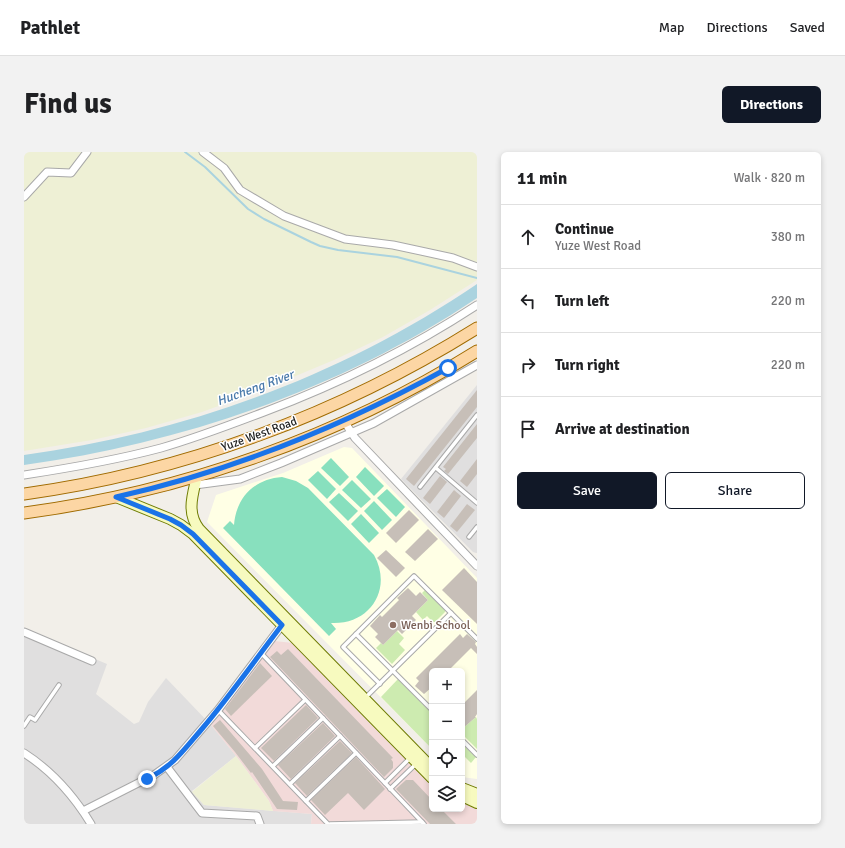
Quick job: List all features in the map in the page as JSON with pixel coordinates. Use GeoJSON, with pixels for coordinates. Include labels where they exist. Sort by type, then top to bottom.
{"type":"FeatureCollection","features":[{"type":"Feature","properties":{"kind":"main road","name":"Yuze West Road"},"geometry":{"type":"LineString","coordinates":[[24,494],[83,484],[137,472],[218,449],[270,431],[327,408],[374,386],[439,351],[477,328]]}},
{"type":"Feature","properties":{"kind":"main road","name":"Yuze West Road"},"geometry":{"type":"LineString","coordinates":[[24,514],[196,481],[344,421],[412,388],[477,351]]}},
{"type":"Feature","properties":{"kind":"street"},"geometry":{"type":"LineString","coordinates":[[24,197],[47,172],[71,173],[87,152]]}},
{"type":"Feature","properties":{"kind":"street"},"geometry":{"type":"LineString","coordinates":[[203,152],[224,168],[240,190],[284,216],[345,239],[393,245],[453,258],[477,267]]}},
{"type":"Feature","properties":{"kind":"street"},"geometry":{"type":"LineString","coordinates":[[24,475],[77,466],[147,451],[192,438],[252,417],[311,394],[382,360],[429,335],[477,305]]}},
{"type":"Feature","properties":{"kind":"street"},"geometry":{"type":"LineString","coordinates":[[429,765],[198,529],[192,518],[190,509],[196,481],[240,479],[374,423],[477,365]]}},
{"type":"Feature","properties":{"kind":"street"},"geometry":{"type":"LineString","coordinates":[[344,421],[350,433],[477,566]]}},
{"type":"Feature","properties":{"kind":"street"},"geometry":{"type":"LineString","coordinates":[[116,497],[170,519],[193,534],[430,776]]}},
{"type":"Feature","properties":{"kind":"street"},"geometry":{"type":"LineString","coordinates":[[83,811],[147,779],[167,767],[183,753],[218,710],[282,625]]}},
{"type":"Feature","properties":{"kind":"street"},"geometry":{"type":"LineString","coordinates":[[24,632],[92,661]]}},
{"type":"Feature","properties":{"kind":"street"},"geometry":{"type":"LineString","coordinates":[[24,753],[44,767],[54,777],[83,811],[91,824]]}},
{"type":"Feature","properties":{"kind":"street"},"geometry":{"type":"LineString","coordinates":[[167,767],[202,813],[257,816],[260,824]]}},
{"type":"Feature","properties":{"kind":"street"},"geometry":{"type":"LineString","coordinates":[[465,789],[477,794]]}},
{"type":"Feature","properties":{"kind":"street"},"geometry":{"type":"LineString","coordinates":[[465,797],[477,803]]}},
{"type":"Feature","properties":{"kind":"lane"},"geometry":{"type":"LineString","coordinates":[[420,487],[477,416]]}},
{"type":"Feature","properties":{"kind":"lane"},"geometry":{"type":"LineString","coordinates":[[436,468],[477,503]]}},
{"type":"Feature","properties":{"kind":"lane"},"geometry":{"type":"LineString","coordinates":[[469,537],[477,527]]}},
{"type":"Feature","properties":{"kind":"lane"},"geometry":{"type":"LineString","coordinates":[[380,684],[343,647],[414,576],[477,639]]}},
{"type":"Feature","properties":{"kind":"lane"},"geometry":{"type":"LineString","coordinates":[[365,699],[451,613]]}},
{"type":"Feature","properties":{"kind":"lane"},"geometry":{"type":"LineString","coordinates":[[356,634],[429,707]]}},
{"type":"Feature","properties":{"kind":"lane"},"geometry":{"type":"LineString","coordinates":[[261,653],[423,823]]}},
{"type":"Feature","properties":{"kind":"lane"},"geometry":{"type":"LineString","coordinates":[[24,726],[30,717],[36,720],[59,685]]}},
{"type":"Feature","properties":{"kind":"lane"},"geometry":{"type":"LineString","coordinates":[[255,748],[305,700]]}},
{"type":"Feature","properties":{"kind":"lane"},"geometry":{"type":"LineString","coordinates":[[218,710],[329,824],[423,823]]}},
{"type":"Feature","properties":{"kind":"lane"},"geometry":{"type":"LineString","coordinates":[[273,766],[323,718]]}},
{"type":"Feature","properties":{"kind":"lane"},"geometry":{"type":"LineString","coordinates":[[290,784],[340,736]]}},
{"type":"Feature","properties":{"kind":"lane"},"geometry":{"type":"LineString","coordinates":[[465,743],[477,754]]}},
{"type":"Feature","properties":{"kind":"lane"},"geometry":{"type":"LineString","coordinates":[[306,801],[356,753]]}},
{"type":"Feature","properties":{"kind":"lane"},"geometry":{"type":"LineString","coordinates":[[385,783],[414,760]]}},
{"type":"Feature","properties":{"kind":"lane"},"geometry":{"type":"LineString","coordinates":[[390,789],[414,760]]}},
{"type":"Feature","properties":{"kind":"shaded area"},"geometry":{"type":"Polygon","coordinates":[[[24,152],[477,152],[477,280],[430,310],[383,337],[334,360],[257,392],[202,412],[146,428],[92,440],[24,451],[24,152]]]}},
{"type":"Feature","properties":{"kind":"shaded area"},"geometry":{"type":"Polygon","coordinates":[[[477,385],[476,553],[473,552],[401,479],[477,385]]]}},
{"type":"Feature","properties":{"kind":"shaded area","name":"Wenbi School"},"geometry":{"type":"Polygon","coordinates":[[[344,447],[352,448],[477,578],[477,779],[465,777],[465,668],[429,668],[429,746],[207,522],[216,495],[283,473],[344,447]]]}},
{"type":"Feature","properties":{"kind":"shaded area"},"geometry":{"type":"Polygon","coordinates":[[[24,629],[107,664],[96,694],[134,724],[139,722],[148,702],[166,678],[211,725],[236,756],[192,791],[204,805],[312,814],[311,824],[24,824],[24,629]]]}},
{"type":"Feature","properties":{"kind":"shaded area"},"geometry":{"type":"Polygon","coordinates":[[[274,641],[293,643],[429,781],[429,812],[465,812],[465,803],[477,809],[477,824],[311,824],[312,814],[273,811],[269,801],[211,725],[274,641]]]}},
{"type":"Feature","properties":{"kind":"shaded area"},"geometry":{"type":"Polygon","coordinates":[[[236,756],[269,801],[273,811],[204,805],[192,792],[236,756]]]}},
{"type":"Feature","properties":{"kind":"green space"},"geometry":{"type":"Polygon","coordinates":[[[331,458],[349,477],[340,486],[321,468],[331,458]]]}},
{"type":"Feature","properties":{"kind":"green space"},"geometry":{"type":"Polygon","coordinates":[[[365,467],[384,486],[374,496],[356,477],[365,467]]]}},
{"type":"Feature","properties":{"kind":"green space"},"geometry":{"type":"Polygon","coordinates":[[[318,471],[336,489],[327,499],[308,480],[318,471]]]}},
{"type":"Feature","properties":{"kind":"green space"},"geometry":{"type":"Polygon","coordinates":[[[282,477],[296,481],[308,488],[374,555],[379,568],[381,580],[379,592],[374,602],[367,611],[357,618],[345,622],[331,623],[336,629],[329,636],[223,528],[230,521],[234,525],[238,506],[248,492],[263,482],[282,477]]]}},
{"type":"Feature","properties":{"kind":"green space"},"geometry":{"type":"Polygon","coordinates":[[[352,480],[371,499],[361,508],[342,490],[352,480]]]}},
{"type":"Feature","properties":{"kind":"green space"},"geometry":{"type":"Polygon","coordinates":[[[387,489],[405,507],[396,517],[377,498],[387,489]]]}},
{"type":"Feature","properties":{"kind":"green space"},"geometry":{"type":"Polygon","coordinates":[[[339,493],[358,511],[348,521],[329,502],[339,493]]]}},
{"type":"Feature","properties":{"kind":"green space"},"geometry":{"type":"Polygon","coordinates":[[[374,501],[392,520],[382,530],[364,511],[374,501]]]}},
{"type":"Feature","properties":{"kind":"green space"},"geometry":{"type":"Polygon","coordinates":[[[361,514],[379,533],[369,543],[351,524],[361,514]]]}},
{"type":"Feature","properties":{"kind":"green space"},"geometry":{"type":"Polygon","coordinates":[[[425,590],[445,609],[445,612],[435,622],[427,616],[423,620],[416,612],[428,600],[422,593],[425,590]]]}},
{"type":"Feature","properties":{"kind":"green space"},"geometry":{"type":"Polygon","coordinates":[[[397,631],[404,638],[399,644],[405,650],[392,664],[376,648],[381,643],[383,645],[397,631]]]}},
{"type":"Feature","properties":{"kind":"green space"},"geometry":{"type":"Polygon","coordinates":[[[398,679],[429,710],[429,746],[381,697],[398,679]]]}},
{"type":"Feature","properties":{"kind":"green space"},"geometry":{"type":"Polygon","coordinates":[[[476,717],[477,749],[465,737],[465,726],[476,717]]]}},
{"type":"Feature","properties":{"kind":"green space"},"geometry":{"type":"Polygon","coordinates":[[[465,747],[476,757],[471,763],[465,757],[465,747]]]}},
{"type":"Feature","properties":{"kind":"water"},"geometry":{"type":"Polygon","coordinates":[[[477,284],[477,298],[426,330],[372,359],[317,385],[260,407],[202,426],[143,442],[84,455],[24,465],[24,455],[84,445],[144,432],[260,396],[317,373],[372,346],[425,317],[477,284]]]}},
{"type":"Feature","properties":{"kind":"building"},"geometry":{"type":"Polygon","coordinates":[[[477,390],[477,407],[414,486],[406,479],[477,390]]]}},
{"type":"Feature","properties":{"kind":"building"},"geometry":{"type":"Polygon","coordinates":[[[477,424],[477,438],[448,474],[444,471],[446,469],[443,467],[477,424]]]}},
{"type":"Feature","properties":{"kind":"building"},"geometry":{"type":"Polygon","coordinates":[[[477,459],[477,474],[467,487],[460,481],[477,459]]]}},
{"type":"Feature","properties":{"kind":"building"},"geometry":{"type":"Polygon","coordinates":[[[440,476],[447,482],[430,504],[423,498],[440,476]]]}},
{"type":"Feature","properties":{"kind":"building"},"geometry":{"type":"Polygon","coordinates":[[[454,490],[461,496],[444,518],[437,512],[454,490]]]}},
{"type":"Feature","properties":{"kind":"building"},"geometry":{"type":"Polygon","coordinates":[[[467,504],[475,510],[457,532],[450,526],[467,504]]]}},
{"type":"Feature","properties":{"kind":"building"},"geometry":{"type":"Polygon","coordinates":[[[409,510],[419,520],[396,543],[386,533],[409,510]]]}},
{"type":"Feature","properties":{"kind":"building"},"geometry":{"type":"Polygon","coordinates":[[[428,529],[438,539],[415,561],[405,552],[428,529]]]}},
{"type":"Feature","properties":{"kind":"building"},"geometry":{"type":"Polygon","coordinates":[[[386,550],[405,568],[396,577],[377,558],[386,550]]]}},
{"type":"Feature","properties":{"kind":"building"},"geometry":{"type":"Polygon","coordinates":[[[464,568],[477,582],[477,624],[442,590],[464,568]]]}},
{"type":"Feature","properties":{"kind":"building"},"geometry":{"type":"Polygon","coordinates":[[[408,588],[416,596],[420,592],[428,600],[412,616],[416,620],[402,634],[398,630],[383,645],[375,637],[378,634],[370,626],[380,615],[382,617],[399,600],[397,598],[408,588]]]}},
{"type":"Feature","properties":{"kind":"building"},"geometry":{"type":"Polygon","coordinates":[[[460,634],[463,638],[467,634],[476,642],[477,654],[471,648],[451,668],[429,668],[429,690],[424,694],[415,686],[419,681],[416,678],[460,634]]]}},
{"type":"Feature","properties":{"kind":"building"},"geometry":{"type":"Polygon","coordinates":[[[288,649],[393,758],[391,759],[393,762],[393,768],[384,777],[270,657],[277,651],[281,655],[288,649]]]}},
{"type":"Feature","properties":{"kind":"building"},"geometry":{"type":"Polygon","coordinates":[[[260,663],[272,676],[231,716],[225,709],[260,663]]]}},
{"type":"Feature","properties":{"kind":"building"},"geometry":{"type":"Polygon","coordinates":[[[477,690],[477,714],[476,717],[465,726],[465,704],[465,702],[477,690]]]}},
{"type":"Feature","properties":{"kind":"building"},"geometry":{"type":"Polygon","coordinates":[[[306,705],[318,718],[274,761],[261,748],[306,705]]]}},
{"type":"Feature","properties":{"kind":"building"},"geometry":{"type":"Polygon","coordinates":[[[220,720],[262,769],[283,801],[298,802],[297,810],[277,809],[252,772],[251,773],[213,726],[220,720]]]}},
{"type":"Feature","properties":{"kind":"building"},"geometry":{"type":"Polygon","coordinates":[[[323,723],[335,736],[291,779],[278,765],[323,723]]]}},
{"type":"Feature","properties":{"kind":"building"},"geometry":{"type":"Polygon","coordinates":[[[340,741],[352,753],[307,796],[295,783],[340,741]]]}},
{"type":"Feature","properties":{"kind":"building"},"geometry":{"type":"Polygon","coordinates":[[[356,757],[385,789],[364,810],[348,793],[325,815],[311,800],[356,757]]]}},
{"type":"Feature","properties":{"kind":"building"},"geometry":{"type":"Polygon","coordinates":[[[406,780],[413,780],[429,797],[429,812],[444,812],[456,824],[430,824],[396,789],[406,780]]]}},
{"type":"Feature","properties":{"kind":"waterway"},"geometry":{"type":"LineString","coordinates":[[185,152],[205,167],[248,209],[264,219],[320,246],[338,250],[397,257],[477,278]]}},
{"type":"Feature","properties":{"kind":"place","name":"Wenbi School"},"geometry":{"type":"Point","coordinates":[393,625]}},
{"type":"Feature","properties":{"kind":"route"},"geometry":{"type":"LineString","coordinates":[[147,779],[167,767],[183,753],[218,710],[282,625],[193,534],[170,519],[116,497],[166,485],[224,468],[304,439],[365,412],[448,368]]}},
{"type":"Feature","properties":{"kind":"water label","name":"Hucheng River"},"geometry":{"type":"Point","coordinates":[255,387]}}]}
